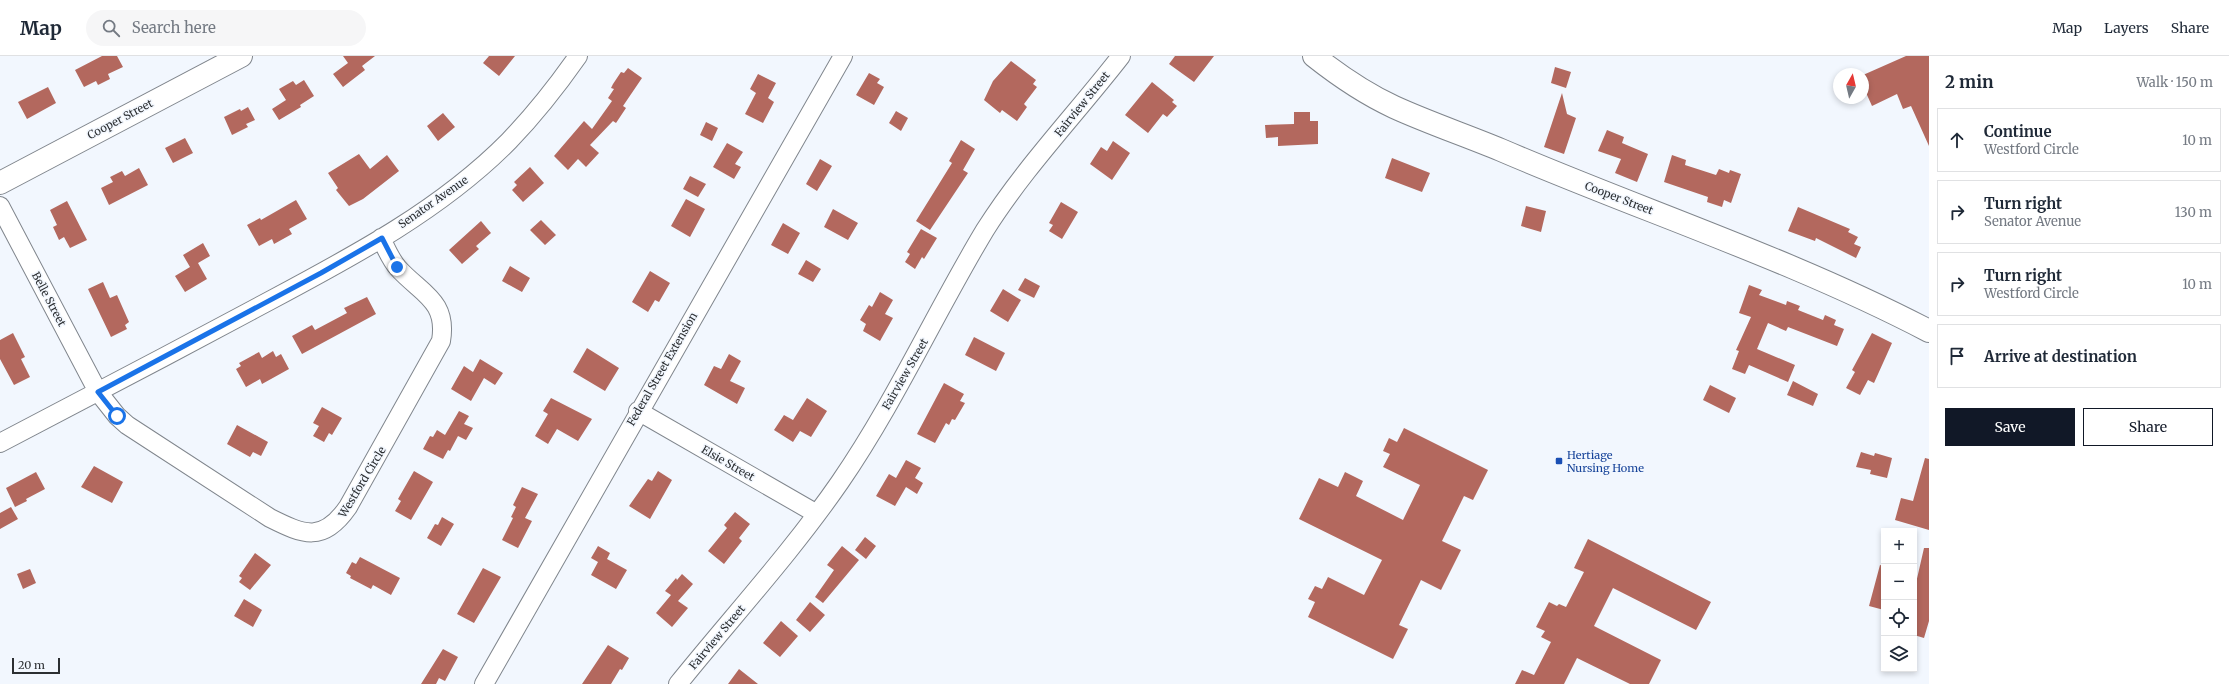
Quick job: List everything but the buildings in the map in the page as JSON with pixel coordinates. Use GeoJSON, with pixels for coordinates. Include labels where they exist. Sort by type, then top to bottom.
{"type":"FeatureCollection","features":[{"type":"Feature","properties":{"kind":"street","name":"Cooper Street"},"geometry":{"type":"LineString","coordinates":[[0,183],[241,56]]}},
{"type":"Feature","properties":{"kind":"street","name":"Senator Avenue"},"geometry":{"type":"LineString","coordinates":[[0,443],[321,273],[382,238],[449,193],[491,158],[536,111],[578,56]]}},
{"type":"Feature","properties":{"kind":"street","name":"Federal Street Extension"},"geometry":{"type":"LineString","coordinates":[[484,684],[638,411],[843,56]]}},
{"type":"Feature","properties":{"kind":"street","name":"Fairview Street"},"geometry":{"type":"LineString","coordinates":[[678,684],[817,514],[853,462],[890,403],[986,229],[1024,177],[1121,56]]}},
{"type":"Feature","properties":{"kind":"street","name":"Cooper Street"},"geometry":{"type":"LineString","coordinates":[[1314,56],[1359,87],[1393,106],[1584,186],[1740,246],[1865,299],[1929,331]]}},
{"type":"Feature","properties":{"kind":"street","name":"Belle Street"},"geometry":{"type":"LineString","coordinates":[[0,206],[98,392]]}},
{"type":"Feature","properties":{"kind":"street","name":"Westford Circle"},"geometry":{"type":"LineString","coordinates":[[98,392],[117,416],[127,425],[270,518],[302,531],[315,532],[329,528],[338,521],[354,498],[440,346],[442,335],[439,313],[434,301],[397,267],[382,238]]}},
{"type":"Feature","properties":{"kind":"street","name":"Elsie Street"},"geometry":{"type":"LineString","coordinates":[[638,411],[817,514]]}},
{"type":"Feature","properties":{"kind":"place","name":"Hertiage Nursing Home"},"geometry":{"type":"Point","coordinates":[1559,461]}},
{"type":"Feature","properties":{"kind":"route"},"geometry":{"type":"LineString","coordinates":[[117,416],[98,392],[321,273],[382,238],[390,257],[397,267]]}}]}
